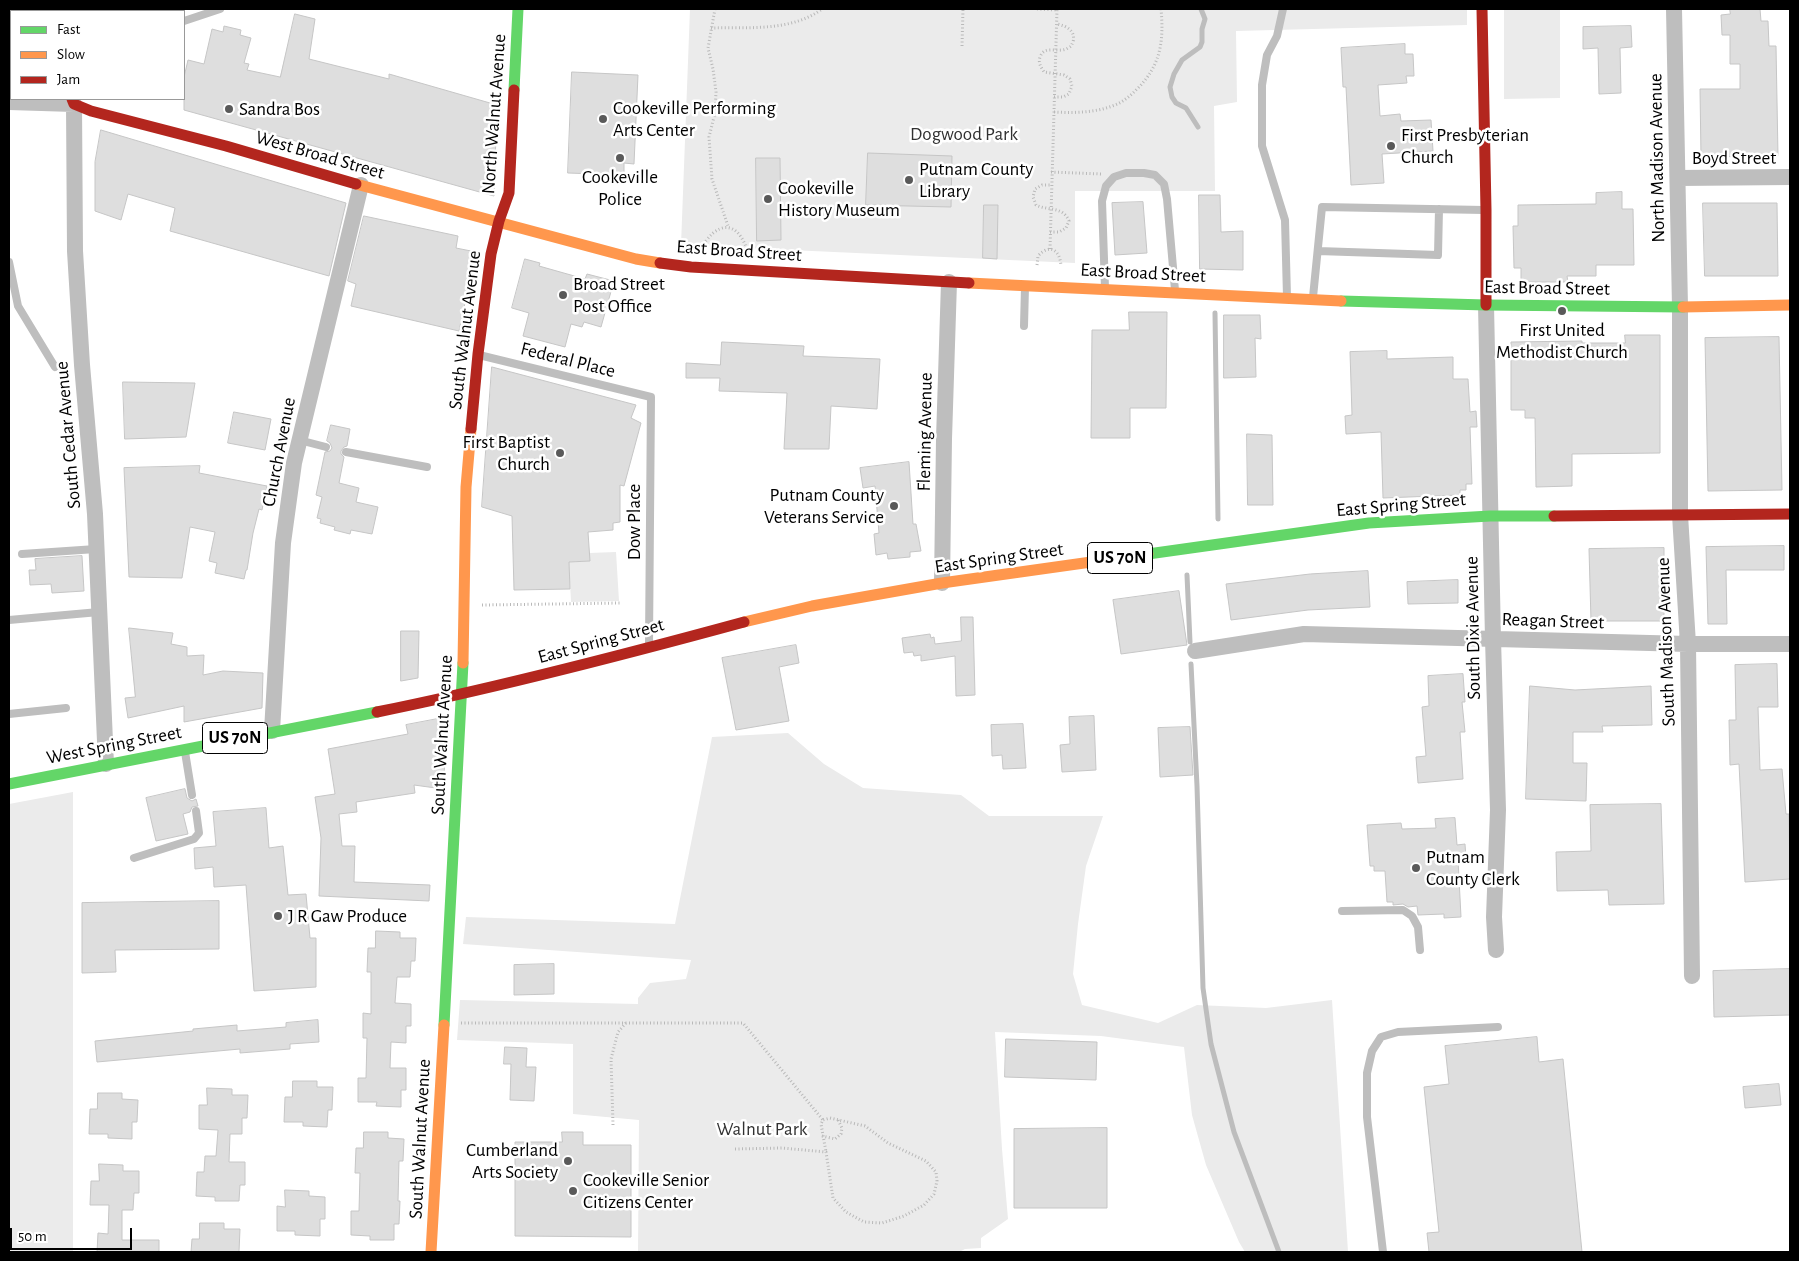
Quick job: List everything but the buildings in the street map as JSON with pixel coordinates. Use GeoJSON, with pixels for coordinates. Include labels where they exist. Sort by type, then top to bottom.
{"type":"FeatureCollection","features":[{"type":"Feature","properties":{"kind":"street","name":"North Walnut Avenue"},"geometry":{"type":"LineString","coordinates":[[499,221],[509,193],[518,9]]}},
{"type":"Feature","properties":{"kind":"street"},"geometry":{"type":"LineString","coordinates":[[1482,9],[1486,305]]}},
{"type":"Feature","properties":{"kind":"street","name":"North Madison Avenue"},"geometry":{"type":"LineString","coordinates":[[1674,9],[1680,307]]}},
{"type":"Feature","properties":{"kind":"street","name":"West Broad Street"},"geometry":{"type":"LineString","coordinates":[[73,101],[91,112],[226,146],[361,185],[499,221]]}},
{"type":"Feature","properties":{"kind":"street"},"geometry":{"type":"LineString","coordinates":[[9,102],[73,101]]}},
{"type":"Feature","properties":{"kind":"street","name":"South Cedar Avenue"},"geometry":{"type":"LineString","coordinates":[[73,101],[75,251],[96,549],[106,764]]}},
{"type":"Feature","properties":{"kind":"street","name":"Boyd Street"},"geometry":{"type":"LineString","coordinates":[[1678,178],[1790,177]]}},
{"type":"Feature","properties":{"kind":"street","name":"Church Avenue"},"geometry":{"type":"LineString","coordinates":[[272,731],[283,542],[294,463],[361,185]]}},
{"type":"Feature","properties":{"kind":"street","name":"East Broad Street"},"geometry":{"type":"LineString","coordinates":[[499,221],[648,261],[700,267],[949,282],[1313,300],[1486,305],[1790,306]]}},
{"type":"Feature","properties":{"kind":"street","name":"South Walnut Avenue"},"geometry":{"type":"LineString","coordinates":[[431,1252],[462,695],[466,486],[478,354],[491,254],[499,221]]}},
{"type":"Feature","properties":{"kind":"street","name":"Fleming Avenue"},"geometry":{"type":"LineString","coordinates":[[942,583],[949,282]]}},
{"type":"Feature","properties":{"kind":"street","name":"South Dixie Avenue"},"geometry":{"type":"LineString","coordinates":[[1486,305],[1492,639],[1498,810],[1494,917],[1496,950]]}},
{"type":"Feature","properties":{"kind":"street","name":"South Madison Avenue"},"geometry":{"type":"LineString","coordinates":[[1680,307],[1680,514],[1688,644],[1692,976]]}},
{"type":"Feature","properties":{"kind":"street","name":"East Spring Street"},"geometry":{"type":"LineString","coordinates":[[462,695],[802,608],[942,583],[1369,523],[1490,516],[1790,514]]}},
{"type":"Feature","properties":{"kind":"street","name":"Reagan Street"},"geometry":{"type":"LineString","coordinates":[[1195,651],[1304,634],[1688,644],[1790,644]]}},
{"type":"Feature","properties":{"kind":"street","name":"West Spring Street"},"geometry":{"type":"LineString","coordinates":[[9,784],[184,748],[462,695]]}},
{"type":"Feature","properties":{"kind":"lane"},"geometry":{"type":"LineString","coordinates":[[185,21],[220,9]]}},
{"type":"Feature","properties":{"kind":"lane"},"geometry":{"type":"LineString","coordinates":[[1283,9],[1277,36],[1267,55],[1262,85],[1262,146],[1285,220],[1287,298]]}},
{"type":"Feature","properties":{"kind":"lane"},"geometry":{"type":"LineString","coordinates":[[1105,289],[1102,201],[1106,186],[1114,177],[1126,173],[1144,173],[1155,175],[1164,184],[1176,292]]}},
{"type":"Feature","properties":{"kind":"lane"},"geometry":{"type":"LineString","coordinates":[[1313,300],[1322,207],[1486,210]]}},
{"type":"Feature","properties":{"kind":"lane"},"geometry":{"type":"LineString","coordinates":[[1318,251],[1438,254],[1439,209]]}},
{"type":"Feature","properties":{"kind":"lane"},"geometry":{"type":"LineString","coordinates":[[9,262],[18,306],[55,367]]}},
{"type":"Feature","properties":{"kind":"lane"},"geometry":{"type":"LineString","coordinates":[[1024,326],[1025,285]]}},
{"type":"Feature","properties":{"kind":"lane","name":"Federal Place"},"geometry":{"type":"LineString","coordinates":[[478,354],[651,396]]}},
{"type":"Feature","properties":{"kind":"lane","name":"Dow Place"},"geometry":{"type":"LineString","coordinates":[[649,648],[651,396]]}},
{"type":"Feature","properties":{"kind":"lane"},"geometry":{"type":"LineString","coordinates":[[299,440],[326,447]]}},
{"type":"Feature","properties":{"kind":"lane"},"geometry":{"type":"LineString","coordinates":[[346,452],[427,467]]}},
{"type":"Feature","properties":{"kind":"lane"},"geometry":{"type":"LineString","coordinates":[[22,554],[96,549]]}},
{"type":"Feature","properties":{"kind":"lane"},"geometry":{"type":"LineString","coordinates":[[9,620],[99,612]]}},
{"type":"Feature","properties":{"kind":"lane"},"geometry":{"type":"LineString","coordinates":[[9,714],[66,708]]}},
{"type":"Feature","properties":{"kind":"lane"},"geometry":{"type":"LineString","coordinates":[[184,748],[192,795]]}},
{"type":"Feature","properties":{"kind":"lane"},"geometry":{"type":"LineString","coordinates":[[134,858],[194,839],[199,833],[196,811]]}},
{"type":"Feature","properties":{"kind":"lane"},"geometry":{"type":"LineString","coordinates":[[1342,911],[1403,910],[1412,916],[1418,927],[1420,950]]}},
{"type":"Feature","properties":{"kind":"lane"},"geometry":{"type":"LineString","coordinates":[[1383,1252],[1367,1117],[1367,1073],[1372,1050],[1381,1037],[1398,1032],[1498,1027]]}},
{"type":"Feature","properties":{"kind":"path"},"geometry":{"type":"LineString","coordinates":[[711,28],[760,28],[780,25],[799,20],[822,9]]}},
{"type":"Feature","properties":{"kind":"path"},"geometry":{"type":"LineString","coordinates":[[962,46],[964,9]]}},
{"type":"Feature","properties":{"kind":"path"},"geometry":{"type":"LineString","coordinates":[[1036,9],[1057,10],[1050,249]]}},
{"type":"Feature","properties":{"kind":"path"},"geometry":{"type":"LineString","coordinates":[[1054,112],[1094,111],[1114,106],[1133,93],[1150,74],[1158,59],[1162,40],[1161,9]]}},
{"type":"Feature","properties":{"kind":"path"},"geometry":{"type":"LineString","coordinates":[[714,10],[708,48],[716,92],[715,113],[709,137],[712,179],[728,226]]}},
{"type":"Feature","properties":{"kind":"path"},"geometry":{"type":"LineString","coordinates":[[1054,97],[1063,98],[1069,94],[1072,86],[1070,79],[1055,73],[1044,72],[1040,66],[1039,59],[1042,53],[1048,50],[1066,50],[1071,46],[1074,38],[1072,31],[1065,26],[1057,24]]}},
{"type":"Feature","properties":{"kind":"path"},"geometry":{"type":"LineString","coordinates":[[1051,172],[1102,174]]}},
{"type":"Feature","properties":{"kind":"path"},"geometry":{"type":"LineString","coordinates":[[1050,232],[1059,232],[1066,228],[1069,221],[1066,214],[1061,211],[1044,209],[1036,205],[1033,197],[1035,189],[1042,185],[1051,185]]}},
{"type":"Feature","properties":{"kind":"path"},"geometry":{"type":"LineString","coordinates":[[699,252],[710,236],[719,228],[728,226],[735,229],[741,237],[748,254]]}},
{"type":"Feature","properties":{"kind":"path"},"geometry":{"type":"LineString","coordinates":[[1037,265],[1038,256],[1042,251],[1050,249],[1057,252],[1061,257],[1061,266]]}},
{"type":"Feature","properties":{"kind":"path"},"geometry":{"type":"LineString","coordinates":[[478,605],[621,603]]}},
{"type":"Feature","properties":{"kind":"path"},"geometry":{"type":"LineString","coordinates":[[460,1023],[743,1023],[823,1120]]}},
{"type":"Feature","properties":{"kind":"path"},"geometry":{"type":"LineString","coordinates":[[613,1125],[611,1059],[618,1032],[627,1023]]}},
{"type":"Feature","properties":{"kind":"path"},"geometry":{"type":"LineString","coordinates":[[830,1118],[865,1126],[888,1143],[926,1161],[936,1172],[937,1181],[934,1194],[924,1205],[904,1216],[882,1223],[864,1222],[846,1212],[834,1198],[822,1135],[821,1124],[823,1120],[830,1118]]}},
{"type":"Feature","properties":{"kind":"path"},"geometry":{"type":"LineString","coordinates":[[822,1135],[835,1139],[841,1134],[842,1128],[838,1120]]}},
{"type":"Feature","properties":{"kind":"path"},"geometry":{"type":"LineString","coordinates":[[735,1149],[782,1148],[826,1152]]}},
{"type":"Feature","properties":{"kind":"green space","name":"Dogwood Park"},"geometry":{"type":"Polygon","coordinates":[[[690,9],[1467,9],[1467,25],[1236,31],[1237,102],[1214,106],[1215,191],[1075,191],[1075,263],[681,245],[690,9]]]}},
{"type":"Feature","properties":{"kind":"green space"},"geometry":{"type":"Polygon","coordinates":[[[1560,9],[1560,98],[1504,99],[1504,10],[1560,9]]]}},
{"type":"Feature","properties":{"kind":"green space"},"geometry":{"type":"Polygon","coordinates":[[[616,552],[619,601],[571,602],[569,562],[589,561],[589,553],[616,552]]]}},
{"type":"Feature","properties":{"kind":"green space","name":"Walnut Park"},"geometry":{"type":"Polygon","coordinates":[[[788,733],[824,764],[863,788],[961,795],[989,816],[1103,816],[1086,866],[1078,924],[1073,974],[1082,1005],[1158,1023],[1197,1005],[1266,1008],[1332,1000],[1348,1252],[1245,1252],[1206,1165],[1192,1115],[1184,1047],[1101,1036],[995,1032],[1008,1219],[981,1238],[981,1248],[965,1249],[959,1252],[638,1252],[639,1120],[573,1114],[573,1044],[457,1040],[460,1000],[638,1004],[638,998],[650,983],[686,979],[691,960],[463,944],[466,917],[675,924],[712,737],[788,733]]]}},
{"type":"Feature","properties":{"kind":"green space"},"geometry":{"type":"Polygon","coordinates":[[[73,792],[73,1252],[9,1252],[9,804],[73,792]]]}},
{"type":"Feature","properties":{"kind":"waterway"},"geometry":{"type":"LineString","coordinates":[[1198,127],[1186,108],[1176,103],[1172,97],[1170,87],[1174,74],[1182,60],[1200,47],[1202,42],[1202,29],[1205,19],[1201,9]]}},
{"type":"Feature","properties":{"kind":"waterway"},"geometry":{"type":"LineString","coordinates":[[1215,313],[1218,519]]}},
{"type":"Feature","properties":{"kind":"waterway"},"geometry":{"type":"LineString","coordinates":[[1187,575],[1190,642]]}},
{"type":"Feature","properties":{"kind":"waterway"},"geometry":{"type":"LineString","coordinates":[[1191,664],[1203,988],[1211,1044],[1234,1132],[1279,1252]]}},
{"type":"Feature","properties":{"kind":"traffic: fast"},"geometry":{"type":"LineString","coordinates":[[514,90],[518,9]]}},
{"type":"Feature","properties":{"kind":"traffic: fast"},"geometry":{"type":"LineString","coordinates":[[1341,301],[1683,307]]}},
{"type":"Feature","properties":{"kind":"traffic: fast"},"geometry":{"type":"LineString","coordinates":[[1148,554],[1369,523],[1490,516],[1554,516]]}},
{"type":"Feature","properties":{"kind":"traffic: fast"},"geometry":{"type":"LineString","coordinates":[[444,1025],[463,663]]}},
{"type":"Feature","properties":{"kind":"traffic: fast"},"geometry":{"type":"LineString","coordinates":[[9,784],[377,712]]}},
{"type":"Feature","properties":{"kind":"traffic: slow"},"geometry":{"type":"LineString","coordinates":[[356,184],[636,259],[660,263]]}},
{"type":"Feature","properties":{"kind":"traffic: slow"},"geometry":{"type":"LineString","coordinates":[[969,283],[1341,301]]}},
{"type":"Feature","properties":{"kind":"traffic: slow"},"geometry":{"type":"LineString","coordinates":[[1683,307],[1790,305]]}},
{"type":"Feature","properties":{"kind":"traffic: slow"},"geometry":{"type":"LineString","coordinates":[[463,663],[466,487],[471,429]]}},
{"type":"Feature","properties":{"kind":"traffic: slow"},"geometry":{"type":"LineString","coordinates":[[744,622],[812,606],[942,583],[1148,554]]}},
{"type":"Feature","properties":{"kind":"traffic: slow"},"geometry":{"type":"LineString","coordinates":[[431,1252],[444,1025]]}},
{"type":"Feature","properties":{"kind":"traffic: jam"},"geometry":{"type":"LineString","coordinates":[[1482,9],[1486,305]]}},
{"type":"Feature","properties":{"kind":"traffic: jam"},"geometry":{"type":"LineString","coordinates":[[471,429],[478,354],[491,254],[499,221],[509,193],[514,90]]}},
{"type":"Feature","properties":{"kind":"traffic: jam"},"geometry":{"type":"LineString","coordinates":[[72,100],[74,104],[91,111],[226,146],[356,184]]}},
{"type":"Feature","properties":{"kind":"traffic: jam"},"geometry":{"type":"LineString","coordinates":[[660,263],[691,267],[969,283]]}},
{"type":"Feature","properties":{"kind":"traffic: jam"},"geometry":{"type":"LineString","coordinates":[[1554,516],[1790,514]]}},
{"type":"Feature","properties":{"kind":"traffic: jam"},"geometry":{"type":"LineString","coordinates":[[377,712],[562,670],[744,622]]}},
{"type":"Feature","properties":{"kind":"place","name":"Sandra Bos"},"geometry":{"type":"Point","coordinates":[229,109]}},
{"type":"Feature","properties":{"kind":"place","name":"Cookeville Performing Arts Center"},"geometry":{"type":"Point","coordinates":[603,119]}},
{"type":"Feature","properties":{"kind":"place","name":"First Presbyterian Church"},"geometry":{"type":"Point","coordinates":[1391,146]}},
{"type":"Feature","properties":{"kind":"place","name":"Cookeville Police"},"geometry":{"type":"Point","coordinates":[620,158]}},
{"type":"Feature","properties":{"kind":"place","name":"Putnam County Library"},"geometry":{"type":"Point","coordinates":[909,180]}},
{"type":"Feature","properties":{"kind":"place","name":"Cookeville History Museum"},"geometry":{"type":"Point","coordinates":[768,199]}},
{"type":"Feature","properties":{"kind":"place","name":"Broad Street Post Office"},"geometry":{"type":"Point","coordinates":[563,295]}},
{"type":"Feature","properties":{"kind":"place","name":"First United Methodist Church"},"geometry":{"type":"Point","coordinates":[1562,311]}},
{"type":"Feature","properties":{"kind":"place","name":"First Baptist Church"},"geometry":{"type":"Point","coordinates":[560,453]}},
{"type":"Feature","properties":{"kind":"place","name":"Putnam County Veterans Service"},"geometry":{"type":"Point","coordinates":[894,506]}},
{"type":"Feature","properties":{"kind":"place","name":"Putnam County Clerk"},"geometry":{"type":"Point","coordinates":[1416,868]}},
{"type":"Feature","properties":{"kind":"place","name":"J R Gaw Produce"},"geometry":{"type":"Point","coordinates":[278,916]}},
{"type":"Feature","properties":{"kind":"place","name":"Cumberland Arts Society"},"geometry":{"type":"Point","coordinates":[568,1161]}},
{"type":"Feature","properties":{"kind":"place","name":"Cookeville Senior Citizens Center"},"geometry":{"type":"Point","coordinates":[573,1191]}}]}
